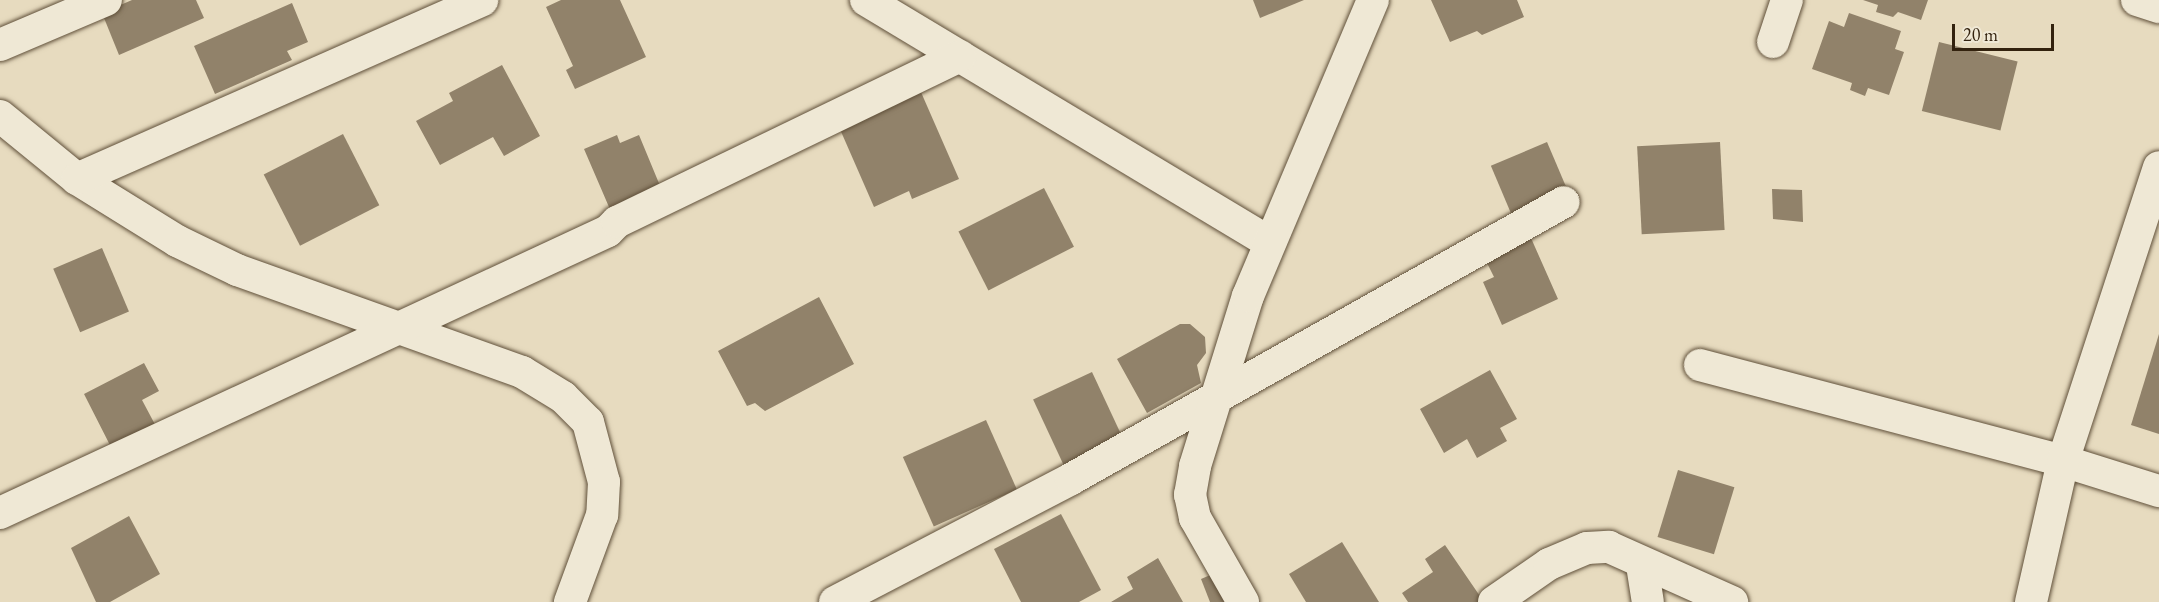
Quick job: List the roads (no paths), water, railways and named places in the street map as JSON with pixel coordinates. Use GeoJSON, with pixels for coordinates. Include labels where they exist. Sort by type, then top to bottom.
{"type":"FeatureCollection","features":[{"type":"Feature","properties":{"kind":"street"},"geometry":{"type":"LineString","coordinates":[[0,45],[106,0]]}},
{"type":"Feature","properties":{"kind":"street"},"geometry":{"type":"LineString","coordinates":[[76,179],[482,0]]}},
{"type":"Feature","properties":{"kind":"street"},"geometry":{"type":"LineString","coordinates":[[866,0],[1270,243]]}},
{"type":"Feature","properties":{"kind":"street"},"geometry":{"type":"LineString","coordinates":[[1243,602],[1210,552],[1192,508],[1195,466],[1212,400],[1270,243],[1373,0]]}},
{"type":"Feature","properties":{"kind":"street"},"geometry":{"type":"LineString","coordinates":[[1773,42],[1787,0]]}},
{"type":"Feature","properties":{"kind":"street"},"geometry":{"type":"LineString","coordinates":[[2137,0],[2159,7]]}},
{"type":"Feature","properties":{"kind":"street"},"geometry":{"type":"LineString","coordinates":[[0,513],[608,231],[617,222],[960,56]]}},
{"type":"Feature","properties":{"kind":"street"},"geometry":{"type":"LineString","coordinates":[[0,116],[76,179],[177,241],[237,270],[522,372],[563,397],[588,422],[601,458],[602,515],[570,602]]}},
{"type":"Feature","properties":{"kind":"street"},"geometry":{"type":"LineString","coordinates":[[2031,602],[2063,460],[2156,187]]}},
{"type":"Feature","properties":{"kind":"street"},"geometry":{"type":"LineString","coordinates":[[835,602],[1212,400],[1564,202]]}},
{"type":"Feature","properties":{"kind":"street"},"geometry":{"type":"LineString","coordinates":[[1700,365],[2063,460],[2159,491]]}},
{"type":"Feature","properties":{"kind":"street"},"geometry":{"type":"LineString","coordinates":[[1494,602],[1549,564],[1587,548],[1609,547],[1630,554],[1642,565],[1732,602]]}},
{"type":"Feature","properties":{"kind":"street"},"geometry":{"type":"LineString","coordinates":[[1642,565],[1648,602]]}}]}
